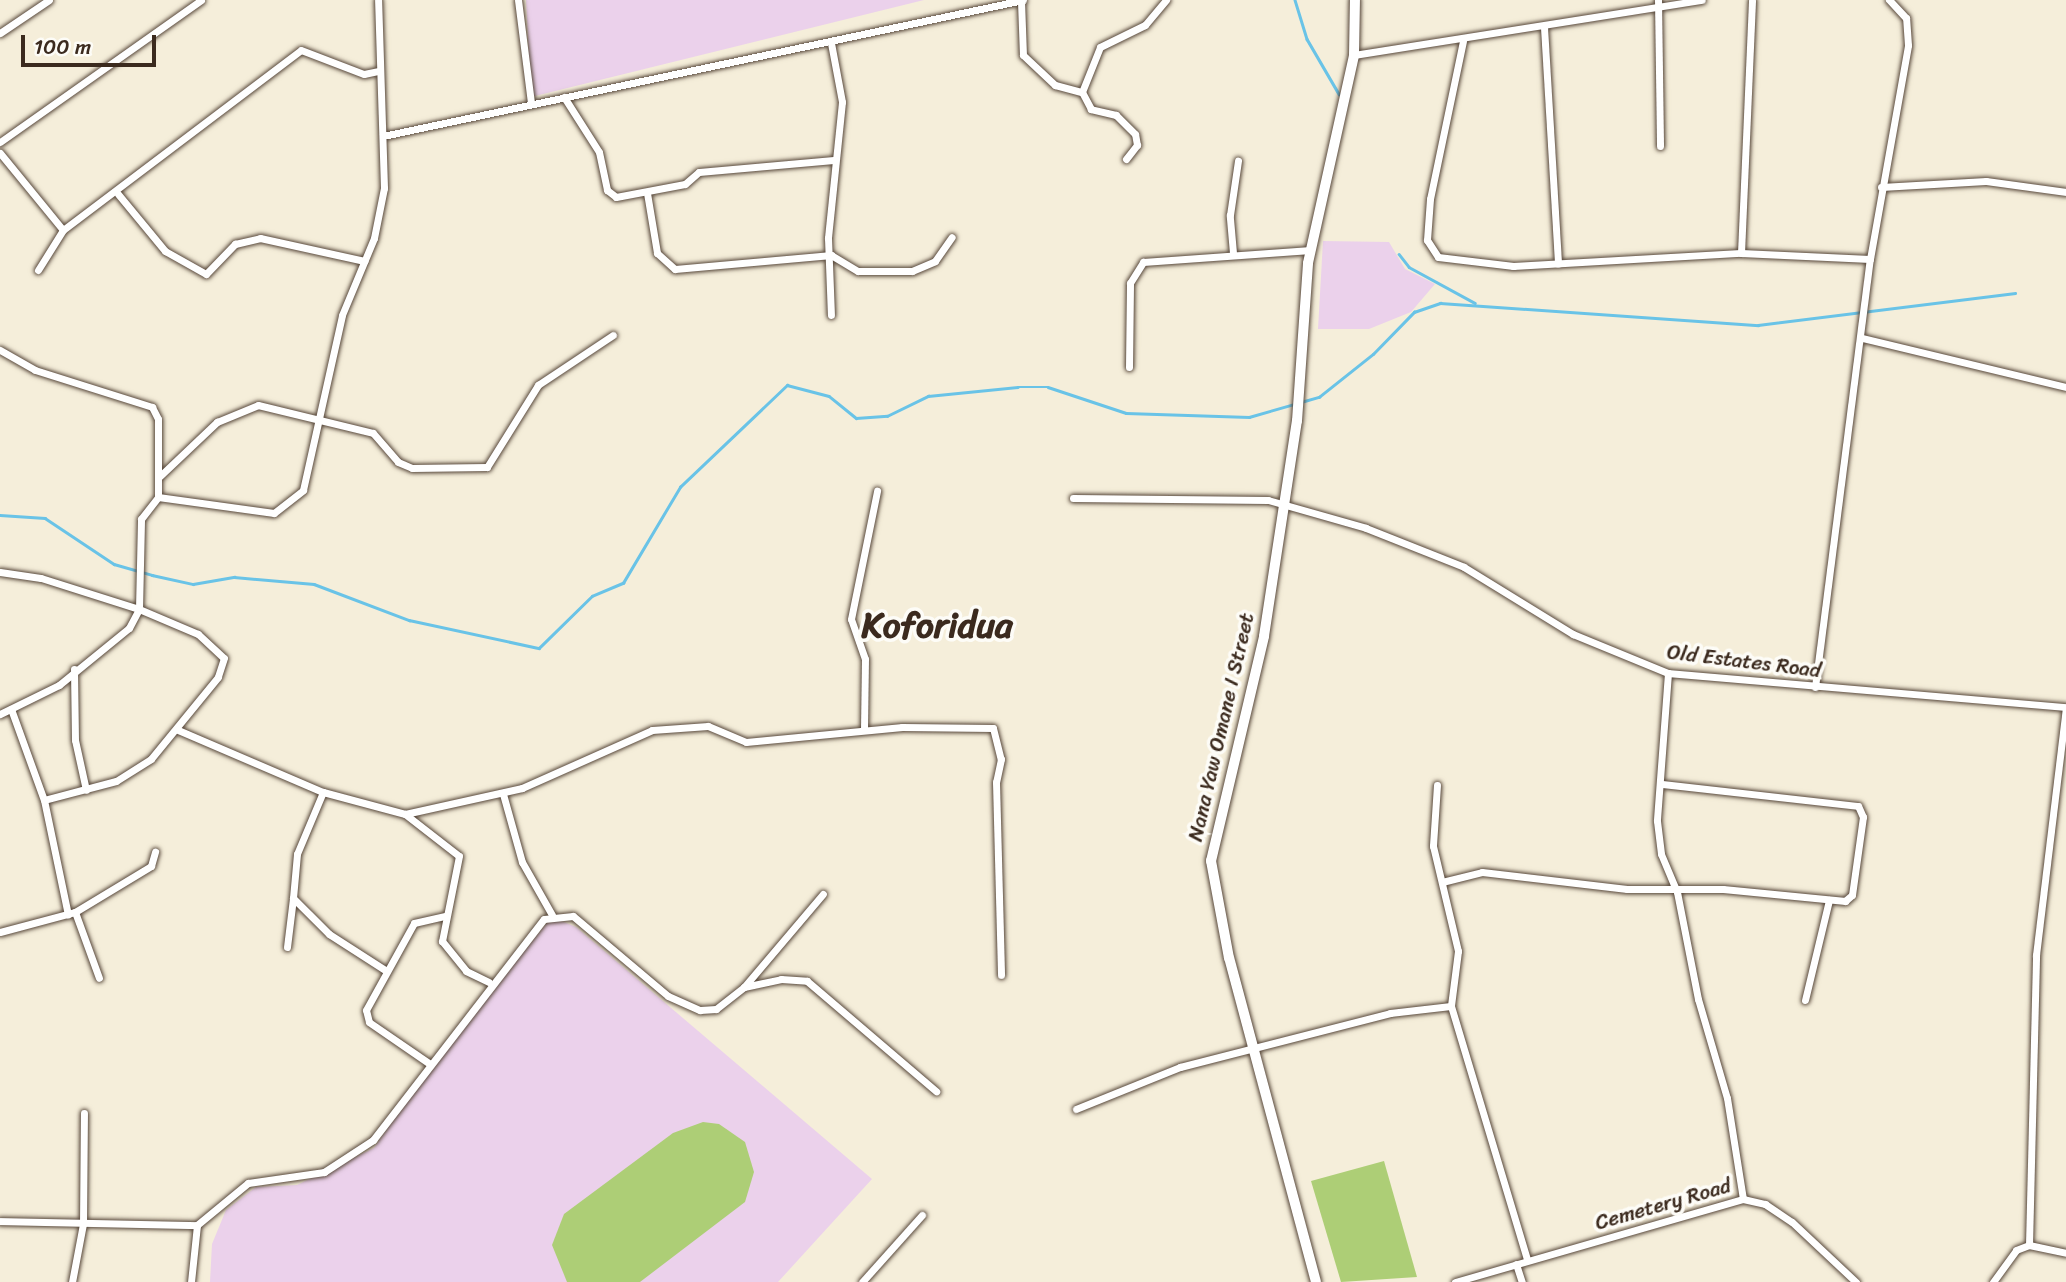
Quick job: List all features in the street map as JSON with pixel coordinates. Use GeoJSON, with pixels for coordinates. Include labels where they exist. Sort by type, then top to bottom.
{"type":"FeatureCollection","features":[{"type":"Feature","properties":{"kind":"main road"},"geometry":{"type":"LineString","coordinates":[[1311,250],[1354,55],[1355,0]]}},
{"type":"Feature","properties":{"kind":"main road","name":"Nana Yaw Omane I Street"},"geometry":{"type":"LineString","coordinates":[[1311,250],[1297,421],[1264,636],[1211,861],[1255,1051],[1316,1282]]}},
{"type":"Feature","properties":{"kind":"street"},"geometry":{"type":"LineString","coordinates":[[0,33],[49,0]]}},
{"type":"Feature","properties":{"kind":"street"},"geometry":{"type":"LineString","coordinates":[[0,142],[201,0]]}},
{"type":"Feature","properties":{"kind":"street"},"geometry":{"type":"LineString","coordinates":[[158,496],[274,513],[286,509],[303,490],[342,315],[365,261],[384,188],[378,71],[378,0]]}},
{"type":"Feature","properties":{"kind":"street"},"geometry":{"type":"LineString","coordinates":[[518,0],[531,103]]}},
{"type":"Feature","properties":{"kind":"street"},"geometry":{"type":"LineString","coordinates":[[383,136],[531,103],[831,43],[1022,0],[1023,55],[1055,85],[1082,92],[1091,109],[1116,115],[1135,134],[1126,159]]}},
{"type":"Feature","properties":{"kind":"street"},"geometry":{"type":"LineString","coordinates":[[1082,92],[1101,47],[1144,25],[1166,0]]}},
{"type":"Feature","properties":{"kind":"street"},"geometry":{"type":"LineString","coordinates":[[1658,0],[1656,10],[1660,146]]}},
{"type":"Feature","properties":{"kind":"street"},"geometry":{"type":"LineString","coordinates":[[1354,55],[1463,41],[1702,0]]}},
{"type":"Feature","properties":{"kind":"street"},"geometry":{"type":"LineString","coordinates":[[1741,253],[1752,0]]}},
{"type":"Feature","properties":{"kind":"street"},"geometry":{"type":"LineString","coordinates":[[1815,687],[1862,338],[1870,259],[1908,45],[1906,18],[1889,0]]}},
{"type":"Feature","properties":{"kind":"street"},"geometry":{"type":"LineString","coordinates":[[1544,27],[1558,264]]}},
{"type":"Feature","properties":{"kind":"street"},"geometry":{"type":"LineString","coordinates":[[1463,41],[1427,240],[1438,257],[1456,261],[1558,264],[1741,253],[1870,259]]}},
{"type":"Feature","properties":{"kind":"street"},"geometry":{"type":"LineString","coordinates":[[831,43],[842,87],[833,160],[831,315]]}},
{"type":"Feature","properties":{"kind":"street"},"geometry":{"type":"LineString","coordinates":[[38,270],[63,230],[117,194],[301,50],[364,74],[378,71]]}},
{"type":"Feature","properties":{"kind":"street"},"geometry":{"type":"LineString","coordinates":[[564,97],[599,152],[610,194],[647,193],[685,184],[699,172],[833,160]]}},
{"type":"Feature","properties":{"kind":"street"},"geometry":{"type":"LineString","coordinates":[[0,153],[63,230]]}},
{"type":"Feature","properties":{"kind":"street"},"geometry":{"type":"LineString","coordinates":[[1233,253],[1230,215],[1238,161]]}},
{"type":"Feature","properties":{"kind":"street"},"geometry":{"type":"LineString","coordinates":[[1881,187],[1986,181],[2066,192]]}},
{"type":"Feature","properties":{"kind":"street"},"geometry":{"type":"LineString","coordinates":[[647,193],[657,253],[675,269],[831,255],[858,271],[912,271],[935,261],[952,237]]}},
{"type":"Feature","properties":{"kind":"street"},"geometry":{"type":"LineString","coordinates":[[117,194],[165,251],[206,274],[235,244],[260,238],[365,261]]}},
{"type":"Feature","properties":{"kind":"street"},"geometry":{"type":"LineString","coordinates":[[1129,367],[1136,268],[1233,253],[1311,250]]}},
{"type":"Feature","properties":{"kind":"street"},"geometry":{"type":"LineString","coordinates":[[160,475],[233,411],[258,405],[373,433],[398,462],[412,468],[487,467],[538,386],[613,335]]}},
{"type":"Feature","properties":{"kind":"street"},"geometry":{"type":"LineString","coordinates":[[1862,338],[2066,387]]}},
{"type":"Feature","properties":{"kind":"street"},"geometry":{"type":"LineString","coordinates":[[0,350],[35,370],[152,407],[158,419],[160,475],[158,496],[142,519],[136,559],[143,584],[139,609],[129,628],[74,668],[59,685],[0,714]]}},
{"type":"Feature","properties":{"kind":"street"},"geometry":{"type":"LineString","coordinates":[[864,730],[865,659],[850,619],[877,491]]}},
{"type":"Feature","properties":{"kind":"street","name":"Old Estates Road"},"geometry":{"type":"LineString","coordinates":[[1073,498],[1197,496],[1285,505],[1414,543],[1573,634],[1668,673],[2066,708]]}},
{"type":"Feature","properties":{"kind":"street"},"geometry":{"type":"LineString","coordinates":[[0,572],[41,578],[139,609],[198,634],[224,658],[218,677],[178,730],[116,781],[44,800]]}},
{"type":"Feature","properties":{"kind":"street"},"geometry":{"type":"LineString","coordinates":[[74,668],[75,740],[86,790]]}},
{"type":"Feature","properties":{"kind":"street"},"geometry":{"type":"LineString","coordinates":[[1668,673],[1661,784],[1661,855],[1677,892],[1727,1098],[1743,1199]]}},
{"type":"Feature","properties":{"kind":"street"},"geometry":{"type":"LineString","coordinates":[[2029,1245],[2036,955],[2066,708]]}},
{"type":"Feature","properties":{"kind":"street"},"geometry":{"type":"LineString","coordinates":[[11,709],[44,800],[72,914],[99,978]]}},
{"type":"Feature","properties":{"kind":"street"},"geometry":{"type":"LineString","coordinates":[[405,814],[503,794],[652,730],[708,726],[746,742],[864,730],[984,726],[999,734],[1001,975]]}},
{"type":"Feature","properties":{"kind":"street"},"geometry":{"type":"LineString","coordinates":[[178,730],[323,792],[405,814],[459,856],[442,941],[466,971],[489,982]]}},
{"type":"Feature","properties":{"kind":"street"},"geometry":{"type":"LineString","coordinates":[[1442,882],[1482,872],[1677,892],[1723,889],[1829,900],[1852,895],[1863,810],[1661,784]]}},
{"type":"Feature","properties":{"kind":"street"},"geometry":{"type":"LineString","coordinates":[[1437,785],[1433,846],[1458,951],[1451,1006],[1527,1260]]}},
{"type":"Feature","properties":{"kind":"street"},"geometry":{"type":"LineString","coordinates":[[287,947],[297,854],[323,792]]}},
{"type":"Feature","properties":{"kind":"street"},"geometry":{"type":"LineString","coordinates":[[503,794],[522,862],[552,915]]}},
{"type":"Feature","properties":{"kind":"street"},"geometry":{"type":"LineString","coordinates":[[0,932],[72,914],[151,866],[155,852]]}},
{"type":"Feature","properties":{"kind":"street"},"geometry":{"type":"LineString","coordinates":[[0,1221],[197,1225],[248,1183],[324,1172],[349,1160],[391,1119],[489,982],[552,915],[573,916],[687,1008],[716,1009],[744,987],[823,894]]}},
{"type":"Feature","properties":{"kind":"street"},"geometry":{"type":"LineString","coordinates":[[293,898],[329,934],[385,970]]}},
{"type":"Feature","properties":{"kind":"street"},"geometry":{"type":"LineString","coordinates":[[1805,1000],[1829,900]]}},
{"type":"Feature","properties":{"kind":"street"},"geometry":{"type":"LineString","coordinates":[[430,1063],[366,1017],[385,970],[418,919],[445,916]]}},
{"type":"Feature","properties":{"kind":"street"},"geometry":{"type":"LineString","coordinates":[[744,987],[781,978],[807,981],[936,1091]]}},
{"type":"Feature","properties":{"kind":"street"},"geometry":{"type":"LineString","coordinates":[[1076,1109],[1181,1067],[1255,1051],[1390,1013],[1451,1006]]}},
{"type":"Feature","properties":{"kind":"street"},"geometry":{"type":"LineString","coordinates":[[72,1282],[83,1224],[84,1113]]}},
{"type":"Feature","properties":{"kind":"street","name":"Cemetery Road"},"geometry":{"type":"LineString","coordinates":[[1455,1282],[1743,1199],[1765,1204],[1792,1222],[1856,1282]]}},
{"type":"Feature","properties":{"kind":"street"},"geometry":{"type":"LineString","coordinates":[[862,1282],[922,1215]]}},
{"type":"Feature","properties":{"kind":"street"},"geometry":{"type":"LineString","coordinates":[[191,1282],[197,1225]]}},
{"type":"Feature","properties":{"kind":"street"},"geometry":{"type":"LineString","coordinates":[[1993,1282],[2004,1262],[2029,1245],[2066,1253]]}},
{"type":"Feature","properties":{"kind":"street"},"geometry":{"type":"LineString","coordinates":[[1516,1264],[1522,1282]]}},
{"type":"Feature","properties":{"kind":"shaded area"},"geometry":{"type":"Polygon","coordinates":[[[526,0],[924,0],[531,97],[526,0]]]}},
{"type":"Feature","properties":{"kind":"shaded area"},"geometry":{"type":"Polygon","coordinates":[[[1323,241],[1389,242],[1405,269],[1435,284],[1411,312],[1369,329],[1318,329],[1323,241]]]}},
{"type":"Feature","properties":{"kind":"shaded area"},"geometry":{"type":"Polygon","coordinates":[[[552,917],[576,927],[872,1179],[778,1282],[210,1282],[212,1244],[226,1210],[256,1187],[297,1185],[374,1148],[430,1067],[552,917]]]}},
{"type":"Feature","properties":{"kind":"green space"},"geometry":{"type":"Polygon","coordinates":[[[703,1122],[719,1124],[745,1142],[754,1172],[745,1202],[640,1282],[567,1282],[552,1245],[564,1214],[673,1133],[703,1122]]]}},
{"type":"Feature","properties":{"kind":"green space"},"geometry":{"type":"Polygon","coordinates":[[[1384,1161],[1417,1277],[1341,1282],[1311,1181],[1384,1161]]]}},
{"type":"Feature","properties":{"kind":"waterway"},"geometry":{"type":"LineString","coordinates":[[1295,0],[1307,39],[1339,94]]}},
{"type":"Feature","properties":{"kind":"waterway"},"geometry":{"type":"LineString","coordinates":[[1399,254],[1409,267],[1475,303]]}},
{"type":"Feature","properties":{"kind":"waterway"},"geometry":{"type":"LineString","coordinates":[[1301,402],[1319,397],[1373,354],[1414,312],[1440,303],[1758,325],[2015,293]]}},
{"type":"Feature","properties":{"kind":"waterway"},"geometry":{"type":"LineString","coordinates":[[0,515],[45,518],[114,564],[152,575],[193,584],[234,577],[314,584],[409,620],[539,648],[592,596],[623,583],[680,487],[787,385],[829,396],[856,418],[887,416],[928,396],[1018,387],[1048,387],[1126,413],[1249,417],[1294,404]]}},
{"type":"Feature","properties":{"kind":"district","name":"Koforidua"},"geometry":{"type":"Point","coordinates":[937,625]}}]}
